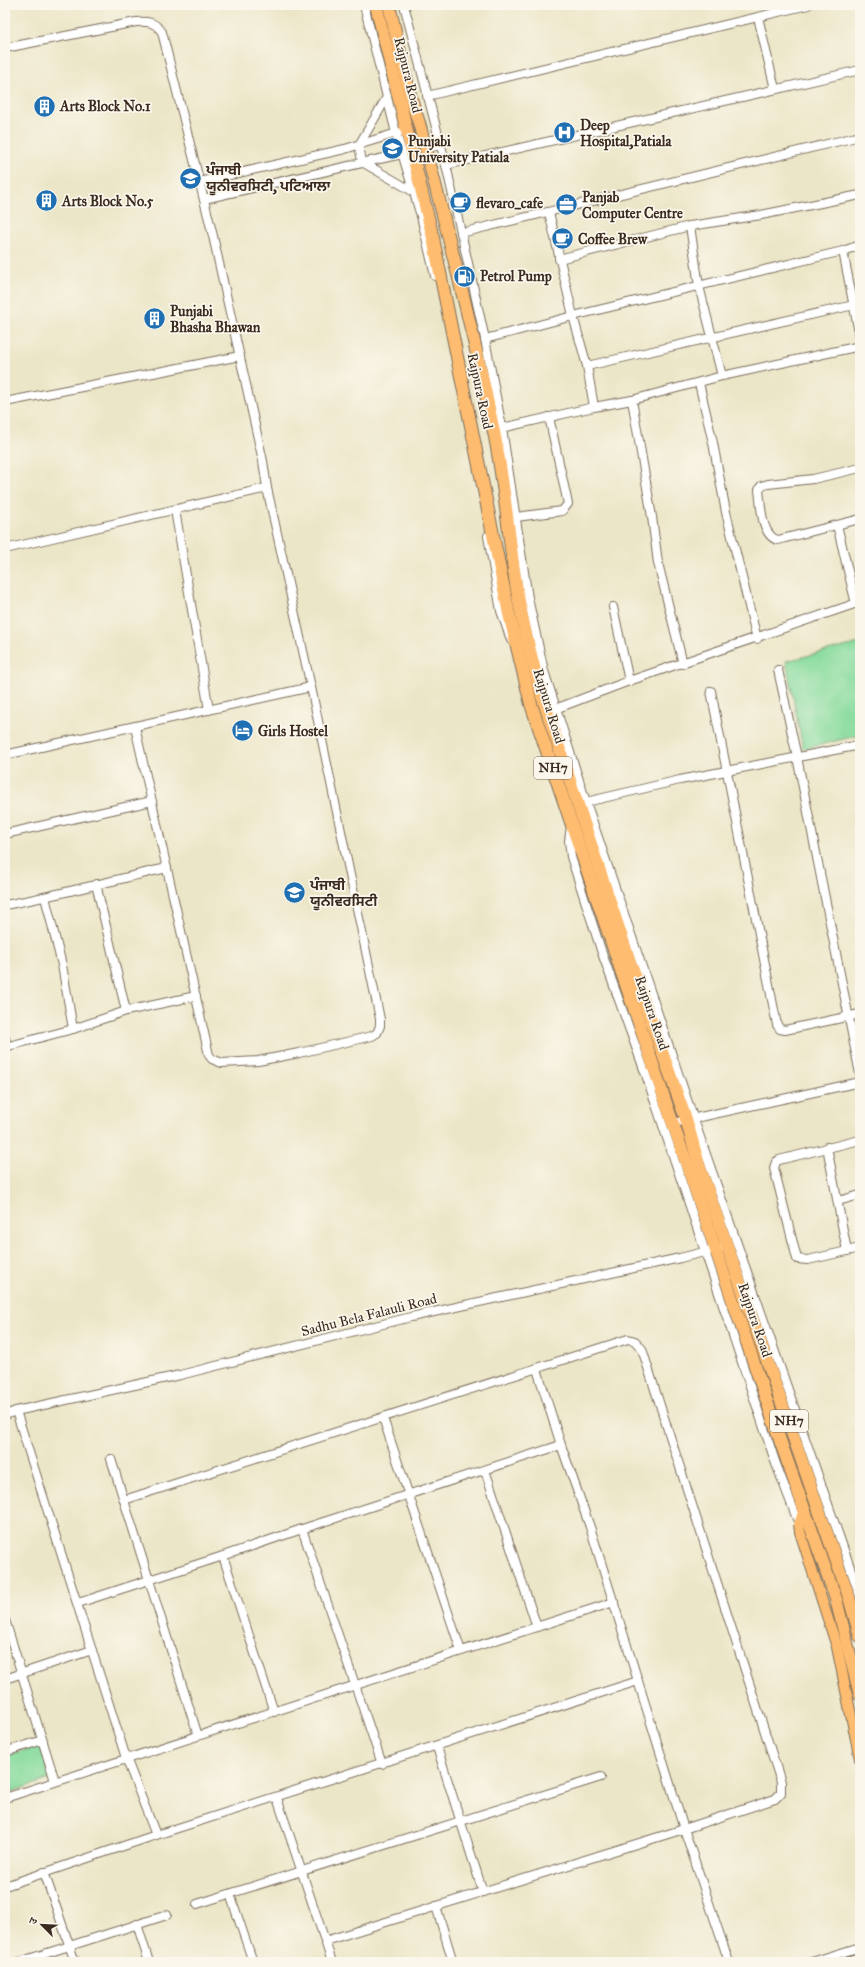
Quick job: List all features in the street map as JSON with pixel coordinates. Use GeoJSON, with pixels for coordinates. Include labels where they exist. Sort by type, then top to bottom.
{"type":"FeatureCollection","features":[{"type":"Feature","properties":{"kind":"highway","name":"Rajpura Road"},"geometry":{"type":"LineString","coordinates":[[376,5],[433,238],[518,657],[531,704],[673,1123],[710,1250],[804,1510]]}},
{"type":"Feature","properties":{"kind":"highway","name":"Rajpura Road"},"geometry":{"type":"LineString","coordinates":[[389,5],[411,99],[423,138],[458,277],[492,425],[524,600],[530,652],[542,696],[630,962],[690,1118],[700,1165],[728,1245]]}},
{"type":"Feature","properties":{"kind":"highway","name":"NH7"},"geometry":{"type":"LineString","coordinates":[[728,1245],[854,1596],[860,1636]]}},
{"type":"Feature","properties":{"kind":"highway","name":"NH7"},"geometry":{"type":"LineString","coordinates":[[804,1510],[836,1599],[860,1695]]}},
{"type":"Feature","properties":{"kind":"main road"},"geometry":{"type":"LineString","coordinates":[[804,1510],[799,1524],[800,1532],[837,1647],[860,1759]]}},
{"type":"Feature","properties":{"kind":"street"},"geometry":{"type":"LineString","coordinates":[[364,5],[387,97],[404,153],[443,311],[465,413],[501,611],[505,627],[518,657]]}},
{"type":"Feature","properties":{"kind":"street"},"geometry":{"type":"LineString","coordinates":[[404,5],[427,96],[436,146],[446,165],[485,339],[502,428],[516,517],[524,600],[544,671],[690,1118],[854,1596]]}},
{"type":"Feature","properties":{"kind":"street"},"geometry":{"type":"LineString","coordinates":[[427,96],[808,5]]}},
{"type":"Feature","properties":{"kind":"street"},"geometry":{"type":"LineString","coordinates":[[758,17],[775,89]]}},
{"type":"Feature","properties":{"kind":"street"},"geometry":{"type":"LineString","coordinates":[[5,48],[136,22],[147,21],[157,24],[162,32],[204,199],[263,462],[267,488],[311,687],[378,1012],[380,1026],[377,1033],[372,1036],[347,1043],[258,1061],[222,1063],[212,1059],[209,1055],[135,727]]}},
{"type":"Feature","properties":{"kind":"street"},"geometry":{"type":"LineString","coordinates":[[446,165],[860,70]]}},
{"type":"Feature","properties":{"kind":"street"},"geometry":{"type":"LineString","coordinates":[[362,162],[359,145],[387,97]]}},
{"type":"Feature","properties":{"kind":"street"},"geometry":{"type":"LineString","coordinates":[[199,182],[359,145],[398,133]]}},
{"type":"Feature","properties":{"kind":"street"},"geometry":{"type":"LineString","coordinates":[[461,232],[860,136]]}},
{"type":"Feature","properties":{"kind":"street"},"geometry":{"type":"LineString","coordinates":[[204,199],[404,153]]}},
{"type":"Feature","properties":{"kind":"street"},"geometry":{"type":"LineString","coordinates":[[362,162],[414,192]]}},
{"type":"Feature","properties":{"kind":"street"},"geometry":{"type":"LineString","coordinates":[[559,258],[690,226],[761,215],[860,195]]}},
{"type":"Feature","properties":{"kind":"street"},"geometry":{"type":"LineString","coordinates":[[549,212],[572,316],[587,366],[594,407]]}},
{"type":"Feature","properties":{"kind":"street"},"geometry":{"type":"LineString","coordinates":[[690,226],[699,286],[722,376]]}},
{"type":"Feature","properties":{"kind":"street"},"geometry":{"type":"LineString","coordinates":[[485,339],[572,316],[843,251],[860,245]]}},
{"type":"Feature","properties":{"kind":"street"},"geometry":{"type":"LineString","coordinates":[[843,251],[860,338]]}},
{"type":"Feature","properties":{"kind":"street"},"geometry":{"type":"LineString","coordinates":[[587,366],[854,305]]}},
{"type":"Feature","properties":{"kind":"street"},"geometry":{"type":"LineString","coordinates":[[502,428],[632,400],[722,376],[860,346]]}},
{"type":"Feature","properties":{"kind":"street"},"geometry":{"type":"LineString","coordinates":[[5,402],[240,356]]}},
{"type":"Feature","properties":{"kind":"street"},"geometry":{"type":"LineString","coordinates":[[699,383],[713,443],[726,512],[757,639]]}},
{"type":"Feature","properties":{"kind":"street"},"geometry":{"type":"LineString","coordinates":[[632,400],[652,517],[658,563],[683,664]]}},
{"type":"Feature","properties":{"kind":"street"},"geometry":{"type":"LineString","coordinates":[[516,517],[562,511],[568,504],[549,417]]}},
{"type":"Feature","properties":{"kind":"street"},"geometry":{"type":"LineString","coordinates":[[860,468],[813,479],[768,484],[761,486],[759,490],[764,521],[769,536],[773,539],[778,540],[860,519]]}},
{"type":"Feature","properties":{"kind":"street"},"geometry":{"type":"LineString","coordinates":[[5,549],[267,488]]}},
{"type":"Feature","properties":{"kind":"street"},"geometry":{"type":"LineString","coordinates":[[175,510],[209,710]]}},
{"type":"Feature","properties":{"kind":"street"},"geometry":{"type":"LineString","coordinates":[[556,709],[629,681],[757,639],[858,603],[837,525]]}},
{"type":"Feature","properties":{"kind":"street"},"geometry":{"type":"LineString","coordinates":[[613,607],[629,681]]}},
{"type":"Feature","properties":{"kind":"street"},"geometry":{"type":"LineString","coordinates":[[778,670],[797,757],[860,1074]]}},
{"type":"Feature","properties":{"kind":"street"},"geometry":{"type":"LineString","coordinates":[[5,755],[311,687]]}},
{"type":"Feature","properties":{"kind":"street"},"geometry":{"type":"LineString","coordinates":[[711,691],[778,1028],[785,1030],[860,1014]]}},
{"type":"Feature","properties":{"kind":"street"},"geometry":{"type":"LineString","coordinates":[[586,802],[728,771],[860,746]]}},
{"type":"Feature","properties":{"kind":"street"},"geometry":{"type":"LineString","coordinates":[[5,834],[152,801]]}},
{"type":"Feature","properties":{"kind":"street"},"geometry":{"type":"LineString","coordinates":[[572,824],[569,836],[571,858],[602,954],[710,1250],[776,1464],[799,1524]]}},
{"type":"Feature","properties":{"kind":"street"},"geometry":{"type":"LineString","coordinates":[[5,905],[167,868]]}},
{"type":"Feature","properties":{"kind":"street"},"geometry":{"type":"LineString","coordinates":[[96,884],[126,1011]]}},
{"type":"Feature","properties":{"kind":"street"},"geometry":{"type":"LineString","coordinates":[[45,897],[62,965],[72,1028]]}},
{"type":"Feature","properties":{"kind":"street"},"geometry":{"type":"LineString","coordinates":[[6,1044],[72,1028],[126,1011],[196,996]]}},
{"type":"Feature","properties":{"kind":"street"},"geometry":{"type":"LineString","coordinates":[[673,1123],[690,1118],[860,1082]]}},
{"type":"Feature","properties":{"kind":"street"},"geometry":{"type":"LineString","coordinates":[[860,1140],[779,1160],[776,1162],[774,1168],[797,1259],[808,1260],[860,1248]]}},
{"type":"Feature","properties":{"kind":"street"},"geometry":{"type":"LineString","coordinates":[[827,1147],[847,1251]]}},
{"type":"Feature","properties":{"kind":"street"},"geometry":{"type":"LineString","coordinates":[[838,1201],[860,1195]]}},
{"type":"Feature","properties":{"kind":"street","name":"Sadhu Bela Falauli Road"},"geometry":{"type":"LineString","coordinates":[[16,1411],[172,1377],[411,1318],[680,1258],[728,1245]]}},
{"type":"Feature","properties":{"kind":"street"},"geometry":{"type":"LineString","coordinates":[[124,1500],[628,1339],[638,1343],[642,1349],[781,1782],[780,1793],[774,1799],[684,1829],[325,1941]]}},
{"type":"Feature","properties":{"kind":"street"},"geometry":{"type":"LineString","coordinates":[[537,1369],[614,1602],[684,1829],[729,1962]]}},
{"type":"Feature","properties":{"kind":"street"},"geometry":{"type":"LineString","coordinates":[[5,1409],[16,1411]]}},
{"type":"Feature","properties":{"kind":"street"},"geometry":{"type":"LineString","coordinates":[[5,1415],[16,1411]]}},
{"type":"Feature","properties":{"kind":"street"},"geometry":{"type":"LineString","coordinates":[[16,1411],[126,1758],[156,1835]]}},
{"type":"Feature","properties":{"kind":"street"},"geometry":{"type":"LineString","coordinates":[[383,1418],[461,1651]]}},
{"type":"Feature","properties":{"kind":"street"},"geometry":{"type":"LineString","coordinates":[[78,1603],[561,1445]]}},
{"type":"Feature","properties":{"kind":"street"},"geometry":{"type":"LineString","coordinates":[[111,1459],[198,1736]]}},
{"type":"Feature","properties":{"kind":"street"},"geometry":{"type":"LineString","coordinates":[[485,1470],[537,1627]]}},
{"type":"Feature","properties":{"kind":"street"},"geometry":{"type":"LineString","coordinates":[[302,1529],[354,1686],[382,1764]]}},
{"type":"Feature","properties":{"kind":"street"},"geometry":{"type":"LineString","coordinates":[[223,1556],[274,1712]]}},
{"type":"Feature","properties":{"kind":"street"},"geometry":{"type":"LineString","coordinates":[[5,1798],[614,1602]]}},
{"type":"Feature","properties":{"kind":"street"},"geometry":{"type":"LineString","coordinates":[[5,1620],[55,1781]]}},
{"type":"Feature","properties":{"kind":"street"},"geometry":{"type":"LineString","coordinates":[[5,1679],[92,1650]]}},
{"type":"Feature","properties":{"kind":"street"},"geometry":{"type":"LineString","coordinates":[[5,1886],[156,1835],[437,1747],[638,1681]]}},
{"type":"Feature","properties":{"kind":"street"},"geometry":{"type":"LineString","coordinates":[[5,1752],[43,1740]]}},
{"type":"Feature","properties":{"kind":"street"},"geometry":{"type":"LineString","coordinates":[[437,1747],[483,1892]]}},
{"type":"Feature","properties":{"kind":"street"},"geometry":{"type":"LineString","coordinates":[[197,1904],[461,1822],[601,1776]]}},
{"type":"Feature","properties":{"kind":"street"},"geometry":{"type":"LineString","coordinates":[[277,1798],[332,1962]]}},
{"type":"Feature","properties":{"kind":"street"},"geometry":{"type":"LineString","coordinates":[[44,1872],[75,1962]]}},
{"type":"Feature","properties":{"kind":"street"},"geometry":{"type":"LineString","coordinates":[[230,1894],[253,1962]]}},
{"type":"Feature","properties":{"kind":"street"},"geometry":{"type":"LineString","coordinates":[[436,1906],[453,1962]]}},
{"type":"Feature","properties":{"kind":"street"},"geometry":{"type":"LineString","coordinates":[[19,1962],[167,1915]]}},
{"type":"Feature","properties":{"kind":"street"},"geometry":{"type":"LineString","coordinates":[[137,1924],[149,1962]]}},
{"type":"Feature","properties":{"kind":"street"},"geometry":{"type":"LineString","coordinates":[[812,1962],[860,1947]]}},
{"type":"Feature","properties":{"kind":"street"},"geometry":{"type":"LineString","coordinates":[[842,1962],[860,1957]]}},
{"type":"Feature","properties":{"kind":"green space"},"geometry":{"type":"Polygon","coordinates":[[[860,643],[860,735],[803,749],[786,661],[860,643]]]}},
{"type":"Feature","properties":{"kind":"green space"},"geometry":{"type":"Polygon","coordinates":[[[40,1745],[50,1779],[5,1794],[5,1756],[40,1745]]]}},
{"type":"Feature","properties":{"kind":"tunnel"},"geometry":{"type":"LineString","coordinates":[[403,131],[427,124]]}},
{"type":"Feature","properties":{"kind":"place","name":"Arts Block No.1"},"geometry":{"type":"Point","coordinates":[44,106]}},
{"type":"Feature","properties":{"kind":"place","name":"Deep Hospital,Patiala"},"geometry":{"type":"Point","coordinates":[564,133]}},
{"type":"Feature","properties":{"kind":"place","name":"Punjabi University Patiala"},"geometry":{"type":"Point","coordinates":[392,149]}},
{"type":"Feature","properties":{"kind":"place","name":"ਪੰਜਾਬੀ ਯੂਨੀਵਰਸਿਟੀ, ਪਟਿਆਲਾ"},"geometry":{"type":"Point","coordinates":[191,178]}},
{"type":"Feature","properties":{"kind":"place","name":"Arts Block No.5"},"geometry":{"type":"Point","coordinates":[46,201]}},
{"type":"Feature","properties":{"kind":"place","name":"flevaro_cafe"},"geometry":{"type":"Point","coordinates":[460,203]}},
{"type":"Feature","properties":{"kind":"place","name":"Panjab Computer Centre"},"geometry":{"type":"Point","coordinates":[566,205]}},
{"type":"Feature","properties":{"kind":"place","name":"Coffee Brew"},"geometry":{"type":"Point","coordinates":[562,239]}},
{"type":"Feature","properties":{"kind":"place","name":"Petrol Pump"},"geometry":{"type":"Point","coordinates":[465,276]}},
{"type":"Feature","properties":{"kind":"place","name":"Punjabi Bhasha Bhawan"},"geometry":{"type":"Point","coordinates":[155,319]}},
{"type":"Feature","properties":{"kind":"place","name":"Girls Hostel"},"geometry":{"type":"Point","coordinates":[242,731]}},
{"type":"Feature","properties":{"kind":"place","name":"ਪੰਜਾਬੀ ਯੂਨੀਵਰਸਿਟੀ"},"geometry":{"type":"Point","coordinates":[295,893]}}]}
